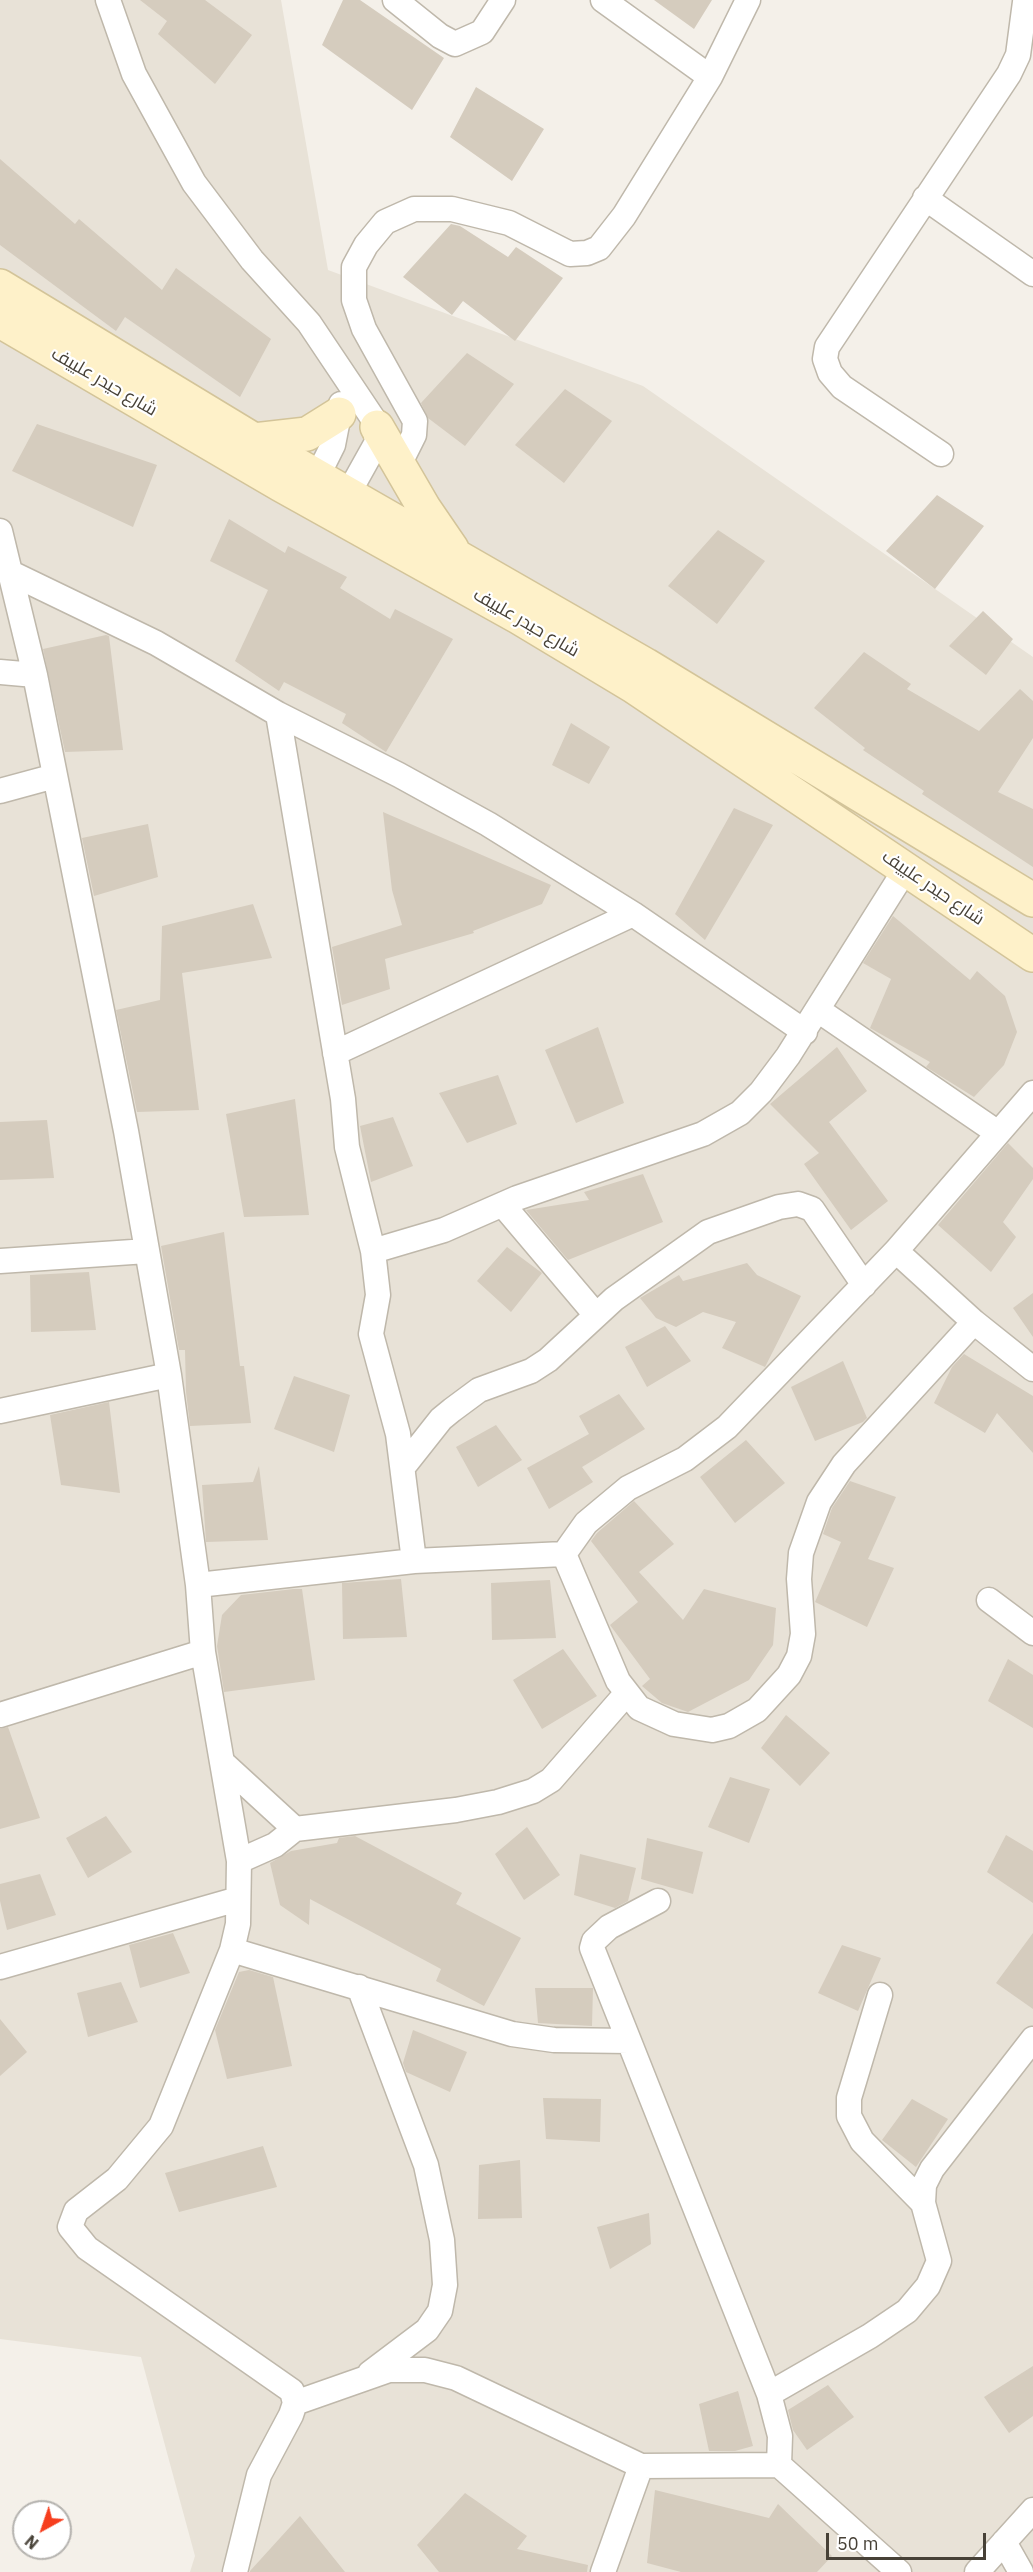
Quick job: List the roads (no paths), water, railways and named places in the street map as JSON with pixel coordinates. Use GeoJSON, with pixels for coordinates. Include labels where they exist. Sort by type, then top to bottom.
{"type":"FeatureCollection","features":[{"type":"Feature","properties":{"kind":"main road","name":"شارع حيدر علييف"},"geometry":{"type":"LineString","coordinates":[[0,286],[317,477],[646,665],[1033,900]]}},
{"type":"Feature","properties":{"kind":"main road","name":"شارع حيدر علييف"},"geometry":{"type":"LineString","coordinates":[[0,321],[281,485],[520,618],[633,686],[1033,955]]}},
{"type":"Feature","properties":{"kind":"main road"},"geometry":{"type":"LineString","coordinates":[[254,440],[307,435],[339,414]]}},
{"type":"Feature","properties":{"kind":"main road"},"geometry":{"type":"LineString","coordinates":[[376,427],[424,508],[457,555]]}},
{"type":"Feature","properties":{"kind":"street"},"geometry":{"type":"LineString","coordinates":[[108,0],[134,74],[194,183],[252,260],[309,323],[344,378],[370,413],[376,427],[377,442],[348,494]]}},
{"type":"Feature","properties":{"kind":"street"},"geometry":{"type":"LineString","coordinates":[[395,0],[440,36],[455,44],[482,32],[503,0]]}},
{"type":"Feature","properties":{"kind":"street"},"geometry":{"type":"LineString","coordinates":[[603,0],[710,77]]}},
{"type":"Feature","properties":{"kind":"street"},"geometry":{"type":"LineString","coordinates":[[399,465],[414,435],[415,421],[364,329],[354,300],[354,267],[366,245],[385,222],[414,209],[452,209],[510,224],[570,255],[587,253],[599,248],[624,216],[710,77],[748,0]]}},
{"type":"Feature","properties":{"kind":"street"},"geometry":{"type":"LineString","coordinates":[[941,454],[842,387],[830,373],[825,359],[827,347],[1009,74],[1018,55],[1027,2]]}},
{"type":"Feature","properties":{"kind":"street"},"geometry":{"type":"LineString","coordinates":[[925,198],[1033,274]]}},
{"type":"Feature","properties":{"kind":"street"},"geometry":{"type":"LineString","coordinates":[[317,477],[333,445],[344,378]]}},
{"type":"Feature","properties":{"kind":"street"},"geometry":{"type":"LineString","coordinates":[[0,531],[35,675],[147,1251],[169,1375],[198,1585],[203,1652],[239,1862],[238,1924],[232,1950],[161,2126],[117,2179],[76,2211],[70,2227],[87,2248],[279,2379],[292,2391],[295,2403],[287,2424],[259,2475],[235,2572]]}},
{"type":"Feature","properties":{"kind":"street"},"geometry":{"type":"LineString","coordinates":[[9,572],[156,643],[279,714],[488,824],[633,914],[805,1032]]}},
{"type":"Feature","properties":{"kind":"street"},"geometry":{"type":"LineString","coordinates":[[0,672],[35,675]]}},
{"type":"Feature","properties":{"kind":"street"},"geometry":{"type":"LineString","coordinates":[[279,714],[335,1053],[347,1147],[374,1251],[378,1295],[371,1334],[398,1434],[414,1561]]}},
{"type":"Feature","properties":{"kind":"street"},"geometry":{"type":"LineString","coordinates":[[0,790],[55,776]]}},
{"type":"Feature","properties":{"kind":"street"},"geometry":{"type":"LineString","coordinates":[[374,1251],[444,1230],[502,1205],[703,1134],[740,1113],[761,1092],[805,1032],[905,870]]}},
{"type":"Feature","properties":{"kind":"street"},"geometry":{"type":"LineString","coordinates":[[335,1053],[633,914]]}},
{"type":"Feature","properties":{"kind":"street"},"geometry":{"type":"LineString","coordinates":[[818,1010],[998,1133]]}},
{"type":"Feature","properties":{"kind":"street"},"geometry":{"type":"LineString","coordinates":[[564,1554],[586,1523],[628,1488],[685,1459],[727,1427],[896,1251],[1033,1093]]}},
{"type":"Feature","properties":{"kind":"street"},"geometry":{"type":"LineString","coordinates":[[403,1467],[441,1419],[452,1410],[479,1390],[531,1371],[548,1360],[596,1315],[650,1272],[708,1232],[779,1207],[798,1204],[812,1209],[864,1285]]}},
{"type":"Feature","properties":{"kind":"street"},"geometry":{"type":"LineString","coordinates":[[502,1205],[596,1315]]}},
{"type":"Feature","properties":{"kind":"street"},"geometry":{"type":"LineString","coordinates":[[0,1262],[147,1251]]}},
{"type":"Feature","properties":{"kind":"street"},"geometry":{"type":"LineString","coordinates":[[896,1251],[974,1322],[1033,1369]]}},
{"type":"Feature","properties":{"kind":"street"},"geometry":{"type":"LineString","coordinates":[[564,1554],[626,1694],[639,1708],[674,1724],[712,1730],[729,1726],[743,1719],[773,1694],[789,1675],[799,1656],[803,1634],[799,1579],[801,1553],[819,1502],[844,1464],[974,1322]]}},
{"type":"Feature","properties":{"kind":"street"},"geometry":{"type":"LineString","coordinates":[[0,1411],[169,1375]]}},
{"type":"Feature","properties":{"kind":"street"},"geometry":{"type":"LineString","coordinates":[[198,1585],[414,1561],[564,1554]]}},
{"type":"Feature","properties":{"kind":"street"},"geometry":{"type":"LineString","coordinates":[[989,1600],[1033,1633]]}},
{"type":"Feature","properties":{"kind":"street"},"geometry":{"type":"LineString","coordinates":[[0,1715],[203,1652]]}},
{"type":"Feature","properties":{"kind":"street"},"geometry":{"type":"LineString","coordinates":[[239,1862],[275,1845],[295,1829],[456,1810],[498,1802],[533,1791],[551,1780],[626,1694]]}},
{"type":"Feature","properties":{"kind":"street"},"geometry":{"type":"LineString","coordinates":[[223,1763],[295,1829]]}},
{"type":"Feature","properties":{"kind":"street"},"geometry":{"type":"LineString","coordinates":[[0,1967],[237,1899]]}},
{"type":"Feature","properties":{"kind":"street"},"geometry":{"type":"LineString","coordinates":[[658,1901],[609,1927],[594,1941],[592,1948],[769,2394],[780,2436],[779,2465]]}},
{"type":"Feature","properties":{"kind":"street"},"geometry":{"type":"LineString","coordinates":[[232,1950],[512,2034],[554,2040],[629,2041]]}},
{"type":"Feature","properties":{"kind":"street"},"geometry":{"type":"LineString","coordinates":[[359,1987],[426,2165],[442,2240],[445,2285],[440,2311],[427,2330],[363,2377]]}},
{"type":"Feature","properties":{"kind":"street"},"geometry":{"type":"LineString","coordinates":[[880,1995],[849,2098],[849,2116],[862,2142],[923,2203]]}},
{"type":"Feature","properties":{"kind":"street"},"geometry":{"type":"LineString","coordinates":[[769,2394],[908,2311],[928,2286],[939,2261],[923,2203],[924,2185],[932,2169],[1033,2039]]}},
{"type":"Feature","properties":{"kind":"street"},"geometry":{"type":"LineString","coordinates":[[295,2403],[363,2377],[389,2370],[408,2369],[440,2373],[641,2466],[779,2465],[899,2572]]}},
{"type":"Feature","properties":{"kind":"street"},"geometry":{"type":"LineString","coordinates":[[603,2572],[641,2466]]}},
{"type":"Feature","properties":{"kind":"street"},"geometry":{"type":"LineString","coordinates":[[977,2572],[1033,2510]]}},
{"type":"Feature","properties":{"kind":"street"},"geometry":{"type":"LineString","coordinates":[[1004,2541],[1021,2572]]}}]}
